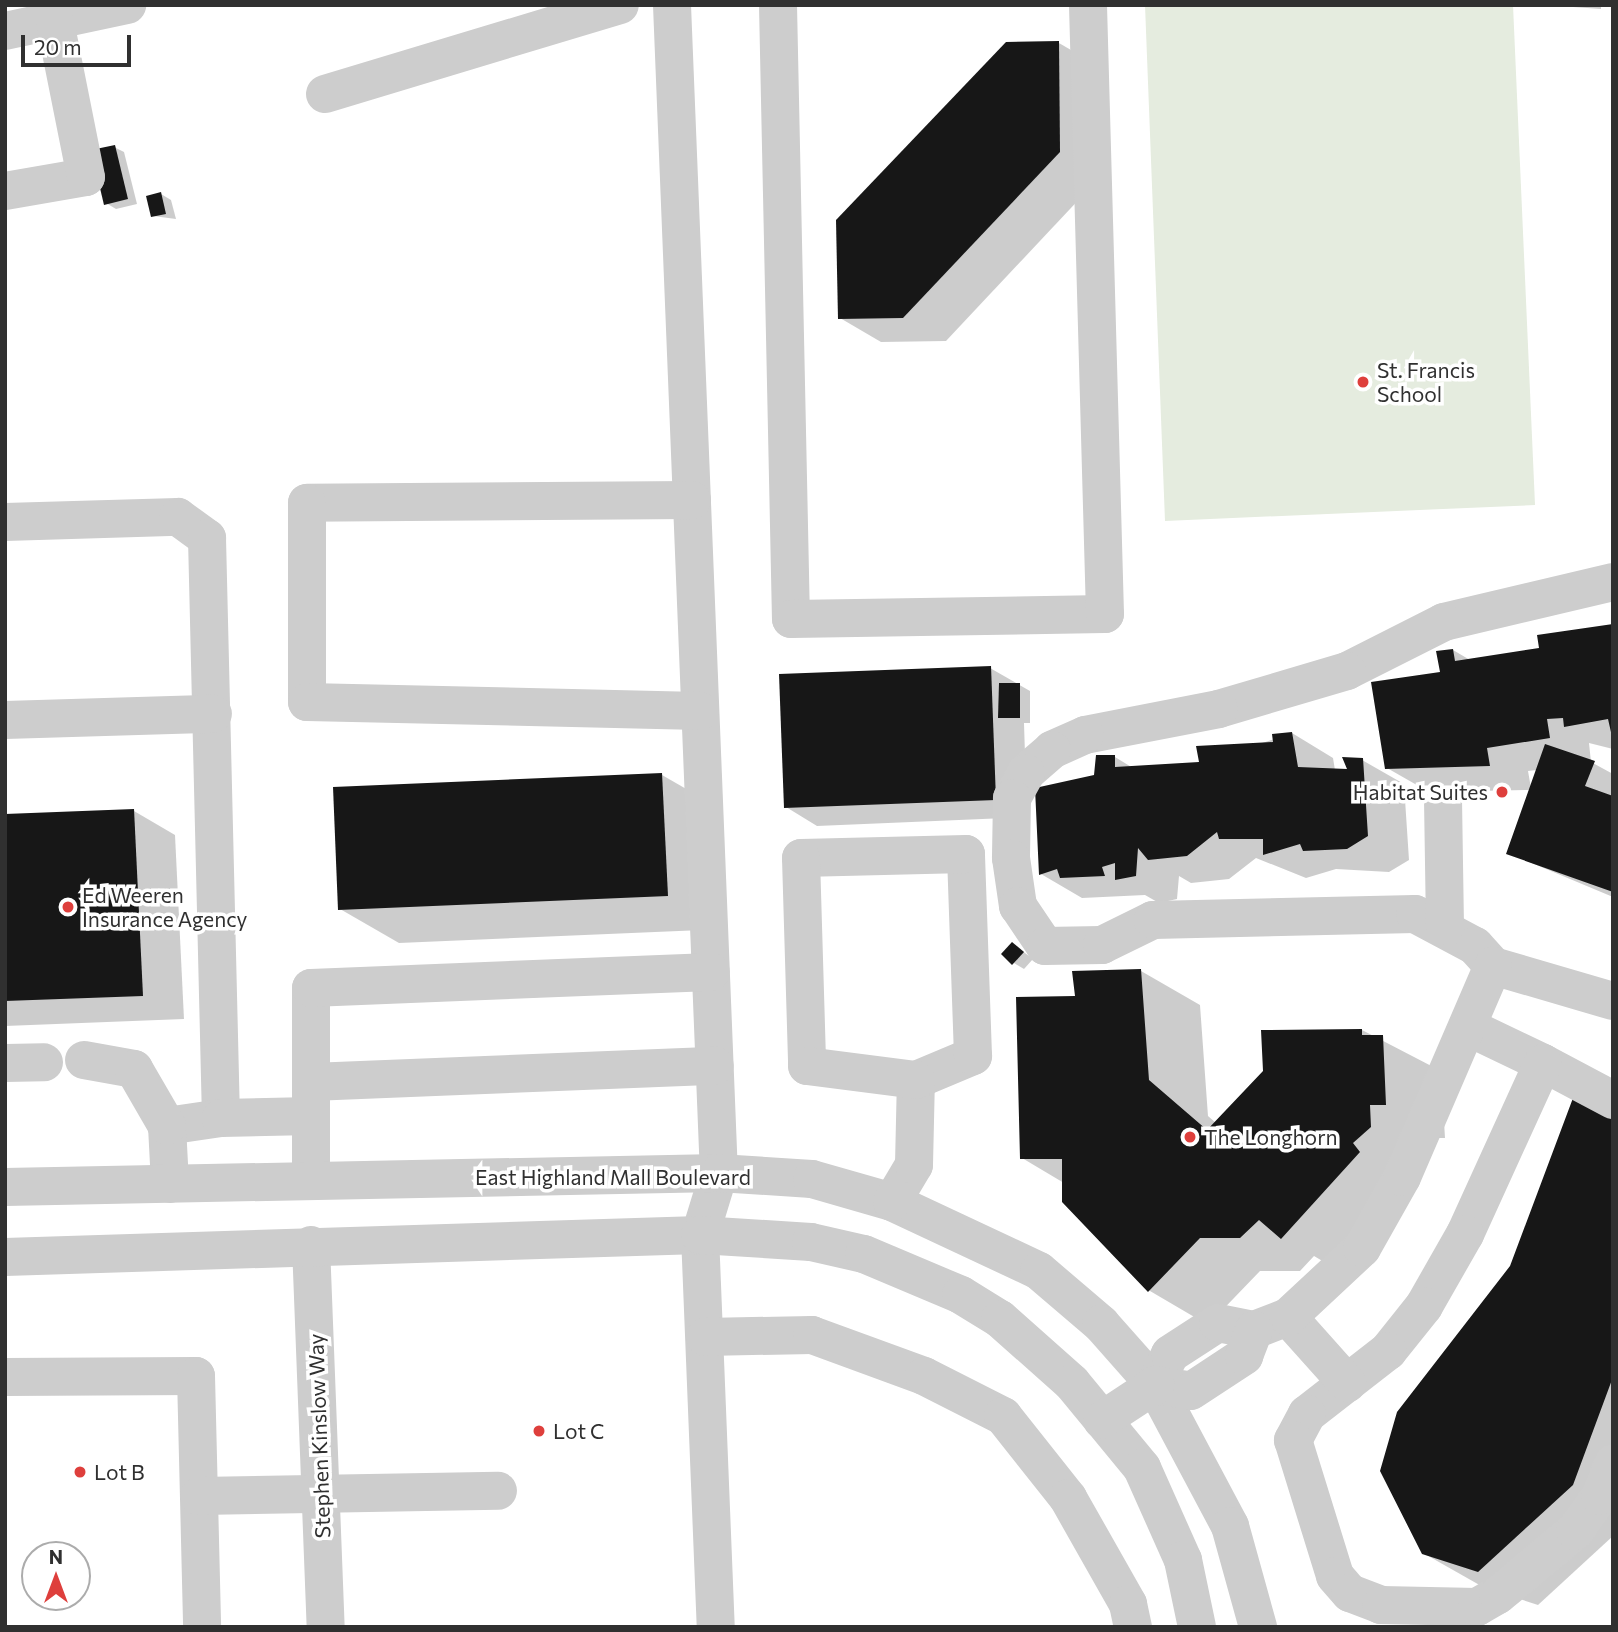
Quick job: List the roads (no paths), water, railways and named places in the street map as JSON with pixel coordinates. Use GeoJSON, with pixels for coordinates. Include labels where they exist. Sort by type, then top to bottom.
{"type":"FeatureCollection","features":[{"type":"Feature","properties":{"kind":"street"},"geometry":{"type":"LineString","coordinates":[[5,191],[86,177],[33,21],[127,5]]}},
{"type":"Feature","properties":{"kind":"street"},"geometry":{"type":"LineString","coordinates":[[325,93],[620,5]]}},
{"type":"Feature","properties":{"kind":"street"},"geometry":{"type":"LineString","coordinates":[[672,5],[719,1173],[700,1235],[716,1627]]}},
{"type":"Feature","properties":{"kind":"street"},"geometry":{"type":"LineString","coordinates":[[778,5],[791,619],[1105,614],[1088,5]]}},
{"type":"Feature","properties":{"kind":"street"},"geometry":{"type":"LineString","coordinates":[[692,500],[307,503],[307,702],[700,711]]}},
{"type":"Feature","properties":{"kind":"street"},"geometry":{"type":"LineString","coordinates":[[5,522],[177,517],[207,538],[221,1118]]}},
{"type":"Feature","properties":{"kind":"street"},"geometry":{"type":"LineString","coordinates":[[1613,582],[1444,622],[1347,671],[1232,705],[1085,735],[1052,750],[1026,773],[1012,798],[1018,906],[1045,946],[1073,951],[1102,945],[1153,920],[1415,914],[1445,926],[1493,966],[1613,1001]]}},
{"type":"Feature","properties":{"kind":"street"},"geometry":{"type":"LineString","coordinates":[[5,720],[213,714]]}},
{"type":"Feature","properties":{"kind":"street"},"geometry":{"type":"LineString","coordinates":[[1443,799],[1445,926]]}},
{"type":"Feature","properties":{"kind":"street"},"geometry":{"type":"LineString","coordinates":[[966,853],[973,1056],[916,1080],[807,1066],[801,858],[966,853]]}},
{"type":"Feature","properties":{"kind":"street"},"geometry":{"type":"LineString","coordinates":[[1271,1324],[1362,1248],[1383,1216],[1470,1028],[1493,966]]}},
{"type":"Feature","properties":{"kind":"street"},"geometry":{"type":"LineString","coordinates":[[311,1181],[311,988],[711,972]]}},
{"type":"Feature","properties":{"kind":"street"},"geometry":{"type":"LineString","coordinates":[[1470,1028],[1613,1100]]}},
{"type":"Feature","properties":{"kind":"street"},"geometry":{"type":"LineString","coordinates":[[84,1060],[134,1069],[167,1126],[170,1184]]}},
{"type":"Feature","properties":{"kind":"street"},"geometry":{"type":"LineString","coordinates":[[5,1063],[44,1062]]}},
{"type":"Feature","properties":{"kind":"street"},"geometry":{"type":"LineString","coordinates":[[1543,1063],[1465,1234],[1424,1306],[1388,1351],[1307,1414],[1293,1440],[1335,1576],[1350,1593],[1381,1605],[1476,1608],[1498,1595],[1576,1531],[1613,1464]]}},
{"type":"Feature","properties":{"kind":"street"},"geometry":{"type":"LineString","coordinates":[[167,1126],[311,1099],[715,1066]]}},
{"type":"Feature","properties":{"kind":"street"},"geometry":{"type":"LineString","coordinates":[[892,1202],[914,1165],[916,1080]]}},
{"type":"Feature","properties":{"kind":"street","name":"East Highland Mall Boulevard"},"geometry":{"type":"LineString","coordinates":[[5,1187],[719,1173],[813,1179],[892,1202],[1040,1271],[1101,1324],[1155,1385],[1230,1526],[1258,1627]]}},
{"type":"Feature","properties":{"kind":"street"},"geometry":{"type":"LineString","coordinates":[[5,1257],[311,1245],[700,1235],[825,1245],[864,1254],[961,1294],[1000,1319],[1102,1420],[1142,1468],[1183,1560],[1197,1627]]}},
{"type":"Feature","properties":{"kind":"street","name":"Stephen Kinslow Way"},"geometry":{"type":"LineString","coordinates":[[311,1245],[326,1627]]}},
{"type":"Feature","properties":{"kind":"street"},"geometry":{"type":"LineString","coordinates":[[1102,1420],[1155,1385],[1170,1354],[1218,1323],[1271,1324],[1348,1383]]}},
{"type":"Feature","properties":{"kind":"street"},"geometry":{"type":"LineString","coordinates":[[705,1337],[812,1335],[924,1376],[1003,1416],[1068,1498],[1128,1604],[1133,1627]]}},
{"type":"Feature","properties":{"kind":"street"},"geometry":{"type":"LineString","coordinates":[[5,1377],[196,1376],[202,1627]]}},
{"type":"Feature","properties":{"kind":"street"},"geometry":{"type":"LineString","coordinates":[[199,1496],[498,1491]]}},
{"type":"Feature","properties":{"kind":"place","name":"St. Francis School"},"geometry":{"type":"Point","coordinates":[1363,382]}},
{"type":"Feature","properties":{"kind":"place","name":"Habitat Suites"},"geometry":{"type":"Point","coordinates":[1502,792]}},
{"type":"Feature","properties":{"kind":"place","name":"Ed Weeren Insurance Agency"},"geometry":{"type":"Point","coordinates":[68,907]}},
{"type":"Feature","properties":{"kind":"place","name":"The Longhorn"},"geometry":{"type":"Point","coordinates":[1190,1137]}},
{"type":"Feature","properties":{"kind":"place","name":"Lot C"},"geometry":{"type":"Point","coordinates":[539,1431]}},
{"type":"Feature","properties":{"kind":"place","name":"Lot B"},"geometry":{"type":"Point","coordinates":[80,1472]}}]}
